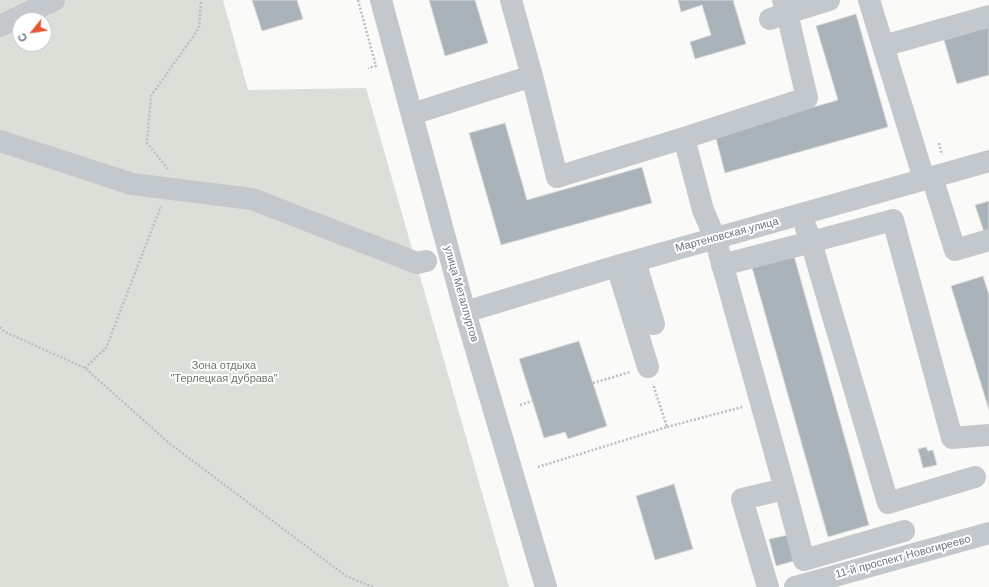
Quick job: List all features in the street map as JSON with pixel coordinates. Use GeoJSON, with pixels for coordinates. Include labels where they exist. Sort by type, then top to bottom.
{"type":"FeatureCollection","features":[{"type":"Feature","properties":{"kind":"street"},"geometry":{"type":"LineString","coordinates":[[0,26],[54,0]]}},
{"type":"Feature","properties":{"kind":"street","name":"улица Металлургов"},"geometry":{"type":"LineString","coordinates":[[381,0],[465,312],[546,587]]}},
{"type":"Feature","properties":{"kind":"street"},"geometry":{"type":"LineString","coordinates":[[511,0],[532,76],[557,177],[807,98],[780,11],[829,0]]}},
{"type":"Feature","properties":{"kind":"street"},"geometry":{"type":"LineString","coordinates":[[869,0],[928,178],[955,250],[989,240]]}},
{"type":"Feature","properties":{"kind":"street"},"geometry":{"type":"LineString","coordinates":[[883,46],[989,16]]}},
{"type":"Feature","properties":{"kind":"street"},"geometry":{"type":"LineString","coordinates":[[412,114],[532,76]]}},
{"type":"Feature","properties":{"kind":"street"},"geometry":{"type":"LineString","coordinates":[[684,138],[703,210],[715,238],[804,560],[904,531]]}},
{"type":"Feature","properties":{"kind":"street"},"geometry":{"type":"LineString","coordinates":[[0,141],[132,184],[252,199],[417,263],[426,261]]}},
{"type":"Feature","properties":{"kind":"street","name":"Мартеновская улица"},"geometry":{"type":"LineString","coordinates":[[465,312],[626,263],[802,215],[989,161]]}},
{"type":"Feature","properties":{"kind":"street"},"geometry":{"type":"LineString","coordinates":[[802,215],[888,503],[917,553]]}},
{"type":"Feature","properties":{"kind":"street"},"geometry":{"type":"LineString","coordinates":[[722,265],[893,220],[952,438],[989,435]]}},
{"type":"Feature","properties":{"kind":"street"},"geometry":{"type":"LineString","coordinates":[[626,263],[654,324]]}},
{"type":"Feature","properties":{"kind":"street"},"geometry":{"type":"LineString","coordinates":[[626,263],[648,367]]}},
{"type":"Feature","properties":{"kind":"street"},"geometry":{"type":"LineString","coordinates":[[888,503],[975,477]]}},
{"type":"Feature","properties":{"kind":"street"},"geometry":{"type":"LineString","coordinates":[[768,587],[742,499],[785,489]]}},
{"type":"Feature","properties":{"kind":"street","name":"11-й проспект Новогиреево"},"geometry":{"type":"LineString","coordinates":[[795,587],[989,533]]}},
{"type":"Feature","properties":{"kind":"path"},"geometry":{"type":"LineString","coordinates":[[358,0],[376,66],[368,68]]}},
{"type":"Feature","properties":{"kind":"path"},"geometry":{"type":"LineString","coordinates":[[0,327],[5,332],[84,368],[169,443],[346,576],[372,587]]}},
{"type":"Feature","properties":{"kind":"path"},"geometry":{"type":"LineString","coordinates":[[593,383],[648,367],[667,427]]}},
{"type":"Feature","properties":{"kind":"path"},"geometry":{"type":"LineString","coordinates":[[520,405],[532,401]]}},
{"type":"Feature","properties":{"kind":"path"},"geometry":{"type":"LineString","coordinates":[[538,467],[667,427],[760,402]]}},
{"type":"Feature","properties":{"kind":"green space","name":"Зона отдыха \"Терлецкая дубрава\""},"geometry":{"type":"Polygon","coordinates":[[[0,0],[223,0],[248,90],[366,88],[509,587],[0,587],[0,0]]]}},
{"type":"Feature","properties":{"kind":"building"},"geometry":{"type":"Polygon","coordinates":[[[252,0],[297,0],[303,19],[262,31],[252,0]]]}},
{"type":"Feature","properties":{"kind":"building"},"geometry":{"type":"Polygon","coordinates":[[[429,0],[475,0],[488,43],[445,56],[429,0]]]}},
{"type":"Feature","properties":{"kind":"building"},"geometry":{"type":"Polygon","coordinates":[[[678,0],[733,0],[746,44],[695,59],[690,42],[711,35],[702,5],[681,12],[678,0]]]}},
{"type":"Feature","properties":{"kind":"building"},"geometry":{"type":"Polygon","coordinates":[[[856,14],[888,127],[725,173],[715,135],[838,100],[816,26],[856,14]]]}},
{"type":"Feature","properties":{"kind":"building"},"geometry":{"type":"Polygon","coordinates":[[[989,27],[989,75],[957,84],[944,40],[989,27]]]}},
{"type":"Feature","properties":{"kind":"building"},"geometry":{"type":"Polygon","coordinates":[[[505,123],[527,200],[642,167],[652,203],[501,245],[469,133],[505,123]]]}},
{"type":"Feature","properties":{"kind":"building"},"geometry":{"type":"Polygon","coordinates":[[[989,201],[989,237],[986,238],[975,205],[989,201]]]}},
{"type":"Feature","properties":{"kind":"building"},"geometry":{"type":"Polygon","coordinates":[[[793,252],[869,525],[828,537],[751,264],[793,252]]]}},
{"type":"Feature","properties":{"kind":"building"},"geometry":{"type":"Polygon","coordinates":[[[983,276],[989,295],[989,410],[951,286],[983,276]]]}},
{"type":"Feature","properties":{"kind":"building"},"geometry":{"type":"Polygon","coordinates":[[[579,341],[607,426],[568,439],[565,432],[544,438],[519,359],[579,341]]]}},
{"type":"Feature","properties":{"kind":"building"},"geometry":{"type":"Polygon","coordinates":[[[926,447],[928,451],[933,450],[937,465],[923,468],[918,449],[926,447]]]}},
{"type":"Feature","properties":{"kind":"building"},"geometry":{"type":"Polygon","coordinates":[[[674,484],[693,549],[655,560],[636,496],[674,484]]]}},
{"type":"Feature","properties":{"kind":"building"},"geometry":{"type":"Polygon","coordinates":[[[788,535],[794,561],[776,566],[769,539],[788,535]]]}}]}
